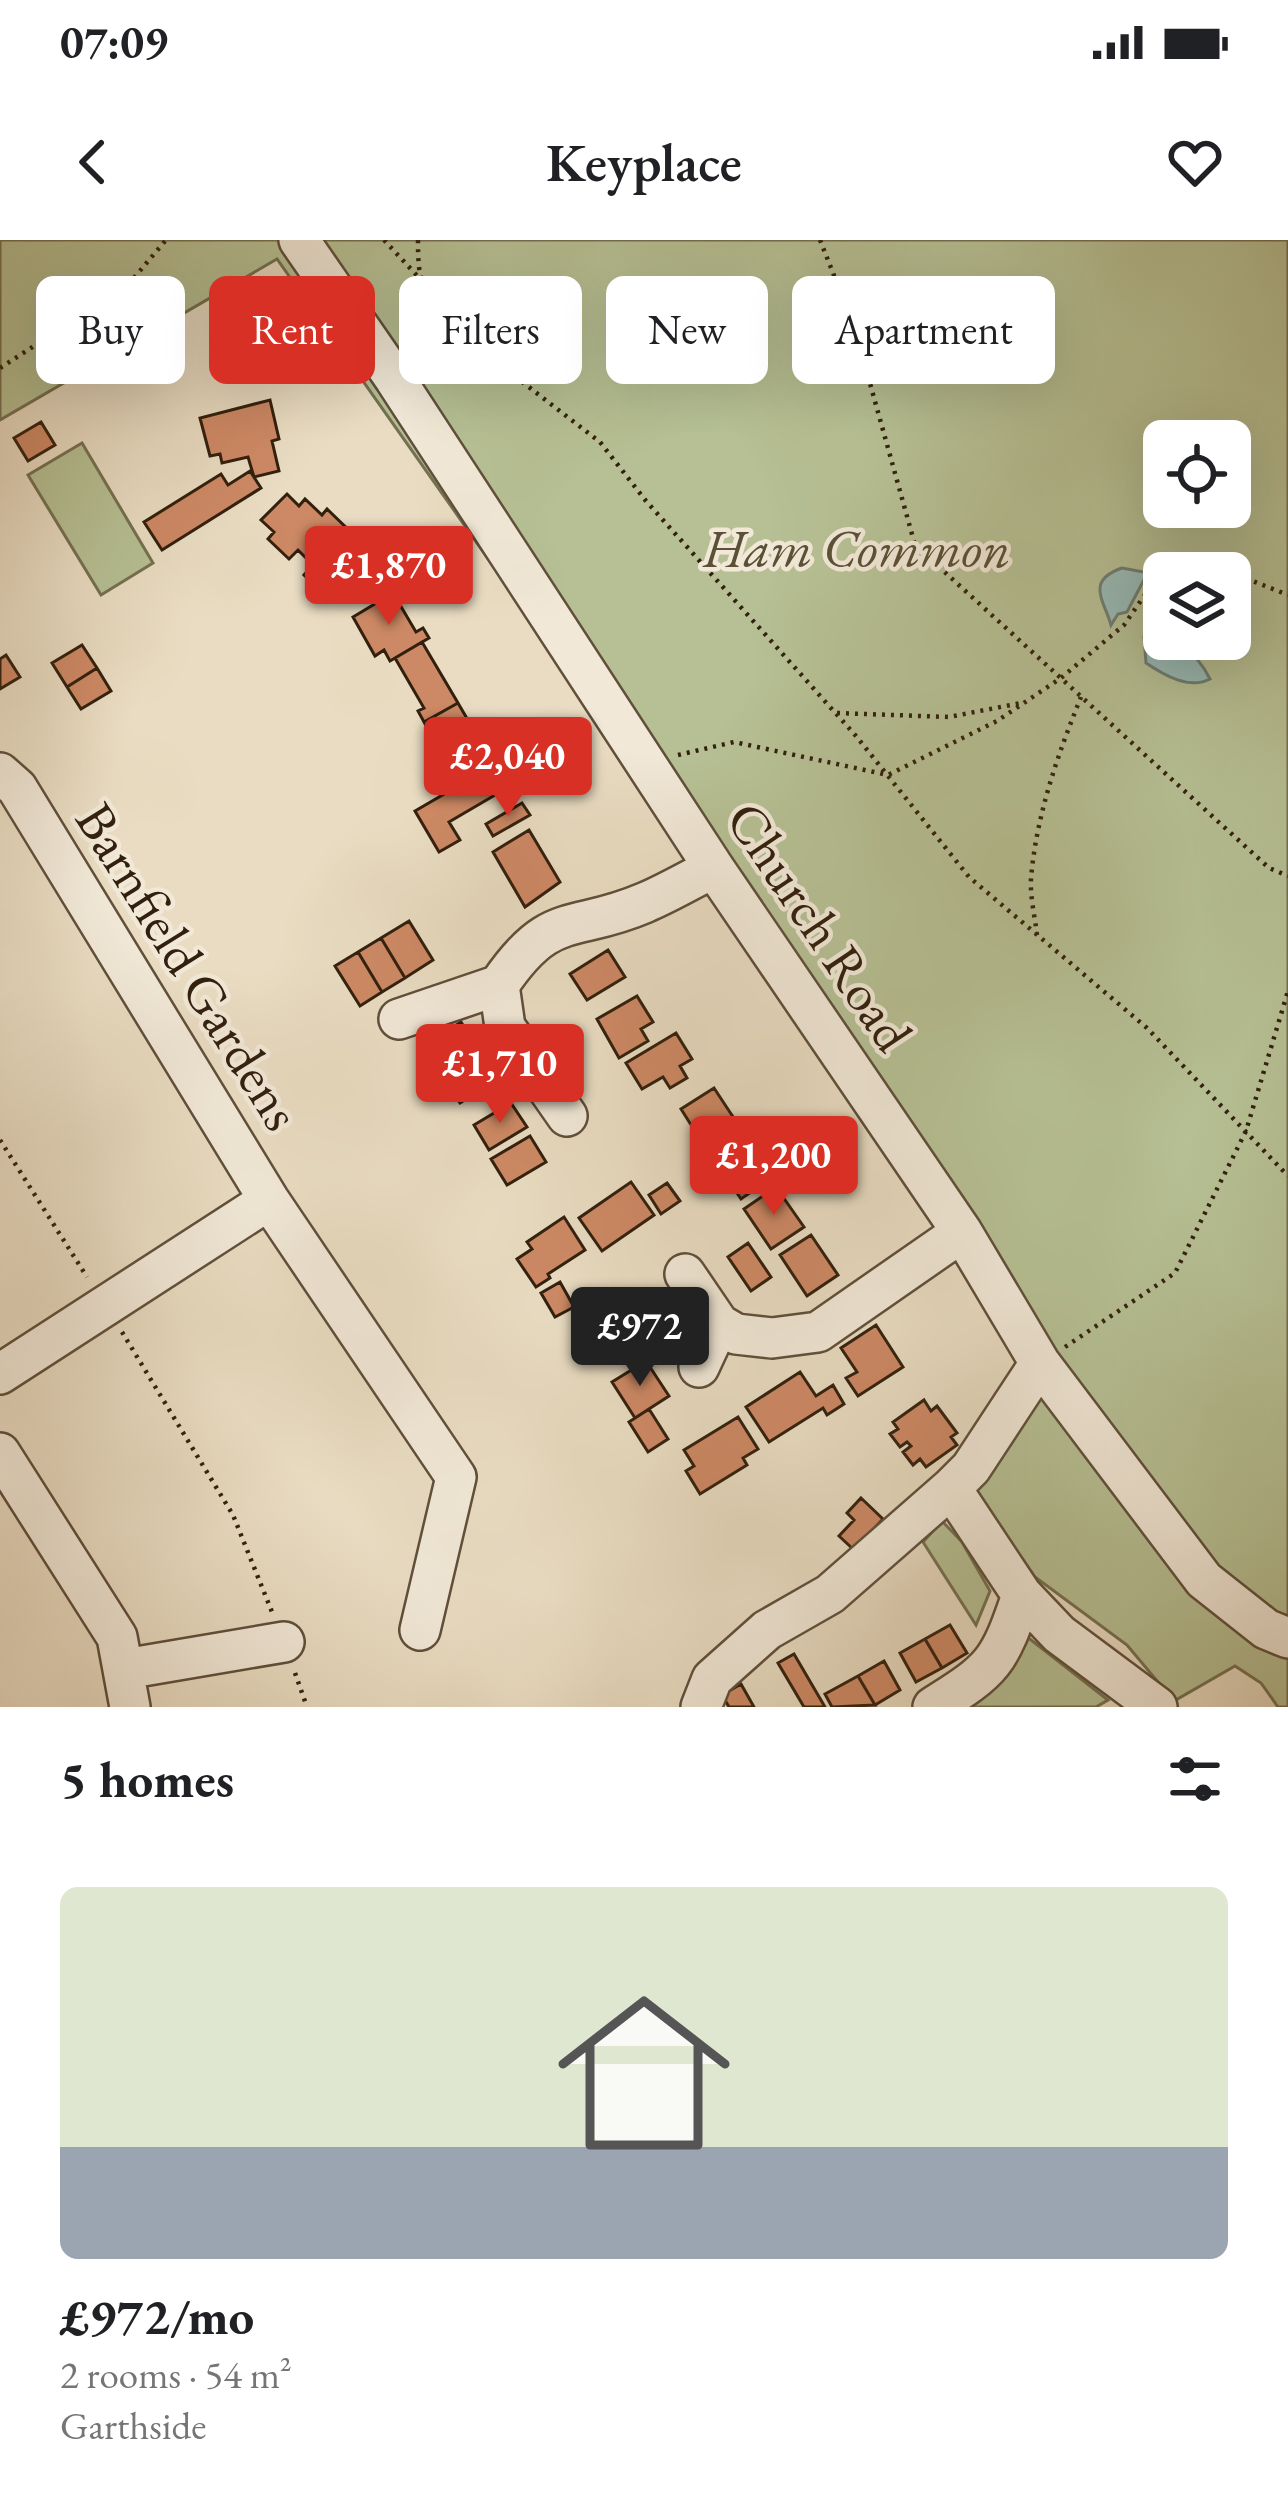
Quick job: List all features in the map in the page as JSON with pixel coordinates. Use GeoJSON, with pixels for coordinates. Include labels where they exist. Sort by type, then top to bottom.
{"type":"FeatureCollection","features":[{"type":"Feature","properties":{"kind":"street","name":"Church Road"},"geometry":{"type":"LineString","coordinates":[[299,240],[395,379],[713,868],[962,1232],[1040,1364],[1204,1580],[1266,1629],[1288,1638]]}},
{"type":"Feature","properties":{"kind":"street","name":"Barnfield Gardens"},"geometry":{"type":"LineString","coordinates":[[8,780],[269,1200],[456,1477],[420,1630]]}},
{"type":"Feature","properties":{"kind":"street"},"geometry":{"type":"LineString","coordinates":[[398,1019],[500,985],[521,953],[550,929],[642,904],[713,868]]}},
{"type":"Feature","properties":{"kind":"street"},"geometry":{"type":"LineString","coordinates":[[500,985],[506,1028],[567,1116]]}},
{"type":"Feature","properties":{"kind":"street","name":"Barnfield Gardens"},"geometry":{"type":"LineString","coordinates":[[0,1374],[269,1200]]}},
{"type":"Feature","properties":{"kind":"street"},"geometry":{"type":"LineString","coordinates":[[685,1274],[719,1324],[736,1334],[772,1338],[818,1332],[962,1232]]}},
{"type":"Feature","properties":{"kind":"street"},"geometry":{"type":"LineString","coordinates":[[699,1367],[719,1324]]}},
{"type":"Feature","properties":{"kind":"street"},"geometry":{"type":"LineString","coordinates":[[701,1707],[712,1678],[767,1630],[830,1594],[971,1468],[1040,1364]]}},
{"type":"Feature","properties":{"kind":"street"},"geometry":{"type":"LineString","coordinates":[[0,1453],[117,1637],[128,1688],[284,1642]]}},
{"type":"Feature","properties":{"kind":"street"},"geometry":{"type":"LineString","coordinates":[[951,1488],[1022,1595],[1059,1634],[1157,1707]]}},
{"type":"Feature","properties":{"kind":"street"},"geometry":{"type":"LineString","coordinates":[[933,1707],[989,1670],[1007,1639],[1022,1595]]}},
{"type":"Feature","properties":{"kind":"path"},"geometry":{"type":"LineString","coordinates":[[0,368],[127,286],[166,240]]}},
{"type":"Feature","properties":{"kind":"path"},"geometry":{"type":"LineString","coordinates":[[384,240],[418,276]]}},
{"type":"Feature","properties":{"kind":"path"},"geometry":{"type":"LineString","coordinates":[[418,240],[420,276]]}},
{"type":"Feature","properties":{"kind":"path"},"geometry":{"type":"LineString","coordinates":[[820,240],[854,326],[915,545],[1269,868],[1288,876]]}},
{"type":"Feature","properties":{"kind":"path"},"geometry":{"type":"LineString","coordinates":[[395,379],[399,376]]}},
{"type":"Feature","properties":{"kind":"path"},"geometry":{"type":"LineString","coordinates":[[525,384],[600,442],[646,501],[837,713],[969,877],[1148,1028],[1288,1175]]}},
{"type":"Feature","properties":{"kind":"path"},"geometry":{"type":"LineString","coordinates":[[646,763],[734,742],[887,775],[997,721],[1061,678],[1124,626],[1171,557],[1202,561],[1288,595]]}},
{"type":"Feature","properties":{"kind":"path"},"geometry":{"type":"LineString","coordinates":[[1037,935],[1031,882],[1035,854],[1057,757],[1082,697]]}},
{"type":"Feature","properties":{"kind":"path"},"geometry":{"type":"LineString","coordinates":[[837,713],[949,717],[1026,701]]}},
{"type":"Feature","properties":{"kind":"path"},"geometry":{"type":"LineString","coordinates":[[1040,1364],[1175,1274],[1246,1131],[1288,991]]}},
{"type":"Feature","properties":{"kind":"green space","name":"Ham Common"},"geometry":{"type":"Polygon","coordinates":[[[0,240],[1288,240],[1288,1707],[1278,1707],[1261,1683],[1235,1666],[1174,1701],[1127,1645],[1035,1577],[970,1486],[1051,1378],[962,1232],[365,384],[375,384],[375,276],[289,276],[277,259],[248,276],[209,276],[209,299],[185,312],[185,276],[36,276],[36,384],[62,384],[0,420],[0,240]]]}},
{"type":"Feature","properties":{"kind":"green space"},"geometry":{"type":"Polygon","coordinates":[[[82,443],[153,563],[101,595],[28,475],[82,443]]]}},
{"type":"Feature","properties":{"kind":"green space"},"geometry":{"type":"Polygon","coordinates":[[[942,1521],[962,1542],[990,1591],[976,1625],[923,1542],[942,1521]]]}},
{"type":"Feature","properties":{"kind":"green space"},"geometry":{"type":"Polygon","coordinates":[[[1017,1629],[1108,1700],[1096,1707],[946,1707],[1017,1629]]]}},
{"type":"Feature","properties":{"kind":"water"},"geometry":{"type":"Polygon","coordinates":[[[1122,568],[1143,572],[1143,582],[1127,612],[1118,614],[1111,625],[1100,585],[1122,568]]]}},
{"type":"Feature","properties":{"kind":"water"},"geometry":{"type":"Polygon","coordinates":[[[1198,660],[1210,679],[1185,682],[1146,663],[1198,660]]]}},
{"type":"Feature","properties":{"kind":"building"},"geometry":{"type":"Polygon","coordinates":[[[270,400],[279,439],[272,441],[279,471],[254,477],[248,457],[222,463],[220,454],[210,456],[200,418],[270,400]]]}},
{"type":"Feature","properties":{"kind":"building"},"geometry":{"type":"Polygon","coordinates":[[[41,422],[55,445],[28,461],[14,438],[41,422]]]}},
{"type":"Feature","properties":{"kind":"building"},"geometry":{"type":"Polygon","coordinates":[[[250,471],[261,488],[162,550],[144,522],[221,474],[228,485],[250,471]]]}},
{"type":"Feature","properties":{"kind":"building"},"geometry":{"type":"Polygon","coordinates":[[[287,494],[299,506],[305,499],[322,515],[327,509],[359,540],[353,546],[368,561],[346,583],[341,578],[324,595],[304,575],[313,565],[298,550],[289,559],[268,539],[274,532],[261,520],[287,494]]]}},
{"type":"Feature","properties":{"kind":"building"},"geometry":{"type":"Polygon","coordinates":[[[393,593],[416,632],[423,628],[429,638],[390,661],[384,650],[375,656],[353,617],[393,593]]]}},
{"type":"Feature","properties":{"kind":"building"},"geometry":{"type":"Polygon","coordinates":[[[422,642],[458,703],[424,722],[418,711],[424,708],[395,658],[422,642]]]}},
{"type":"Feature","properties":{"kind":"building"},"geometry":{"type":"Polygon","coordinates":[[[82,645],[97,668],[67,687],[52,663],[82,645]]]}},
{"type":"Feature","properties":{"kind":"building"},"geometry":{"type":"Polygon","coordinates":[[[6,655],[20,677],[0,689],[0,659],[6,655]]]}},
{"type":"Feature","properties":{"kind":"building"},"geometry":{"type":"Polygon","coordinates":[[[97,668],[111,691],[81,709],[67,687],[97,668]]]}},
{"type":"Feature","properties":{"kind":"building"},"geometry":{"type":"Polygon","coordinates":[[[458,703],[494,765],[452,789],[438,766],[447,762],[424,722],[458,703]]]}},
{"type":"Feature","properties":{"kind":"building"},"geometry":{"type":"Polygon","coordinates":[[[494,765],[507,788],[449,822],[460,840],[439,852],[415,811],[494,765]]]}},
{"type":"Feature","properties":{"kind":"building"},"geometry":{"type":"Polygon","coordinates":[[[522,803],[530,815],[493,836],[486,824],[522,803]]]}},
{"type":"Feature","properties":{"kind":"building"},"geometry":{"type":"Polygon","coordinates":[[[529,830],[560,882],[525,907],[493,852],[529,830]]]}},
{"type":"Feature","properties":{"kind":"building"},"geometry":{"type":"Polygon","coordinates":[[[409,921],[433,960],[405,978],[381,938],[409,921]]]}},
{"type":"Feature","properties":{"kind":"building"},"geometry":{"type":"Polygon","coordinates":[[[381,938],[405,978],[382,992],[358,952],[381,938]]]}},
{"type":"Feature","properties":{"kind":"building"},"geometry":{"type":"Polygon","coordinates":[[[608,950],[625,977],[587,1000],[570,974],[608,950]]]}},
{"type":"Feature","properties":{"kind":"building"},"geometry":{"type":"Polygon","coordinates":[[[358,952],[382,992],[360,1006],[335,966],[358,952]]]}},
{"type":"Feature","properties":{"kind":"building"},"geometry":{"type":"Polygon","coordinates":[[[637,996],[653,1022],[641,1029],[648,1041],[619,1058],[597,1019],[637,996]]]}},
{"type":"Feature","properties":{"kind":"building"},"geometry":{"type":"Polygon","coordinates":[[[461,1022],[477,1048],[438,1072],[422,1046],[461,1022]]]}},
{"type":"Feature","properties":{"kind":"building"},"geometry":{"type":"Polygon","coordinates":[[[676,1033],[692,1059],[680,1066],[687,1078],[670,1088],[663,1077],[642,1089],[626,1063],[676,1033]]]}},
{"type":"Feature","properties":{"kind":"building"},"geometry":{"type":"Polygon","coordinates":[[[482,1055],[497,1080],[460,1103],[444,1078],[482,1055]]]}},
{"type":"Feature","properties":{"kind":"building"},"geometry":{"type":"Polygon","coordinates":[[[714,1088],[741,1129],[707,1150],[681,1109],[714,1088]]]}},
{"type":"Feature","properties":{"kind":"building"},"geometry":{"type":"Polygon","coordinates":[[[511,1103],[527,1127],[489,1150],[474,1125],[511,1103]]]}},
{"type":"Feature","properties":{"kind":"building"},"geometry":{"type":"Polygon","coordinates":[[[530,1136],[546,1162],[507,1185],[491,1159],[530,1136]]]}},
{"type":"Feature","properties":{"kind":"building"},"geometry":{"type":"Polygon","coordinates":[[[748,1137],[774,1176],[741,1199],[714,1159],[748,1137]]]}},
{"type":"Feature","properties":{"kind":"building"},"geometry":{"type":"Polygon","coordinates":[[[631,1182],[654,1215],[602,1251],[579,1218],[631,1182]]]}},
{"type":"Feature","properties":{"kind":"building"},"geometry":{"type":"Polygon","coordinates":[[[667,1183],[680,1201],[661,1214],[649,1195],[667,1183]]]}},
{"type":"Feature","properties":{"kind":"building"},"geometry":{"type":"Polygon","coordinates":[[[776,1187],[804,1227],[771,1249],[744,1209],[776,1187]]]}},
{"type":"Feature","properties":{"kind":"building"},"geometry":{"type":"Polygon","coordinates":[[[564,1217],[585,1250],[536,1287],[517,1259],[532,1249],[527,1242],[564,1217]]]}},
{"type":"Feature","properties":{"kind":"building"},"geometry":{"type":"Polygon","coordinates":[[[811,1235],[838,1275],[807,1296],[780,1255],[811,1235]]]}},
{"type":"Feature","properties":{"kind":"building"},"geometry":{"type":"Polygon","coordinates":[[[748,1243],[771,1277],[751,1291],[728,1257],[748,1243]]]}},
{"type":"Feature","properties":{"kind":"building"},"geometry":{"type":"Polygon","coordinates":[[[560,1282],[574,1307],[555,1317],[541,1293],[560,1282]]]}},
{"type":"Feature","properties":{"kind":"building"},"geometry":{"type":"Polygon","coordinates":[[[619,1289],[648,1343],[615,1363],[583,1312],[619,1289]]]}},
{"type":"Feature","properties":{"kind":"building"},"geometry":{"type":"Polygon","coordinates":[[[876,1325],[903,1367],[858,1396],[846,1378],[857,1372],[841,1348],[876,1325]]]}},
{"type":"Feature","properties":{"kind":"building"},"geometry":{"type":"Polygon","coordinates":[[[646,1361],[669,1396],[635,1418],[612,1382],[646,1361]]]}},
{"type":"Feature","properties":{"kind":"building"},"geometry":{"type":"Polygon","coordinates":[[[800,1372],[816,1396],[833,1385],[844,1404],[827,1415],[823,1408],[769,1442],[746,1407],[800,1372]]]}},
{"type":"Feature","properties":{"kind":"building"},"geometry":{"type":"Polygon","coordinates":[[[924,1400],[931,1411],[937,1406],[957,1433],[951,1437],[957,1445],[926,1467],[920,1459],[913,1465],[903,1452],[911,1446],[907,1442],[900,1447],[890,1434],[898,1429],[893,1422],[924,1400]]]}},
{"type":"Feature","properties":{"kind":"building"},"geometry":{"type":"Polygon","coordinates":[[[649,1409],[668,1439],[648,1452],[629,1422],[649,1409]]]}},
{"type":"Feature","properties":{"kind":"building"},"geometry":{"type":"Polygon","coordinates":[[[738,1417],[758,1449],[743,1458],[747,1465],[700,1494],[686,1471],[694,1466],[684,1450],[738,1417]]]}},
{"type":"Feature","properties":{"kind":"building"},"geometry":{"type":"Polygon","coordinates":[[[861,1498],[883,1519],[854,1550],[839,1536],[854,1520],[847,1513],[861,1498]]]}},
{"type":"Feature","properties":{"kind":"building"},"geometry":{"type":"Polygon","coordinates":[[[950,1625],[967,1653],[942,1668],[925,1639],[950,1625]]]}},
{"type":"Feature","properties":{"kind":"building"},"geometry":{"type":"Polygon","coordinates":[[[925,1639],[942,1668],[916,1682],[900,1653],[925,1639]]]}},
{"type":"Feature","properties":{"kind":"building"},"geometry":{"type":"Polygon","coordinates":[[[794,1654],[825,1707],[804,1707],[778,1663],[794,1654]]]}},
{"type":"Feature","properties":{"kind":"building"},"geometry":{"type":"Polygon","coordinates":[[[884,1661],[900,1690],[875,1705],[858,1676],[884,1661]]]}},
{"type":"Feature","properties":{"kind":"building"},"geometry":{"type":"Polygon","coordinates":[[[858,1676],[875,1705],[832,1707],[825,1694],[858,1676]]]}},
{"type":"Feature","properties":{"kind":"building"},"geometry":{"type":"Polygon","coordinates":[[[741,1684],[754,1707],[729,1707],[722,1695],[741,1684]]]}}]}
